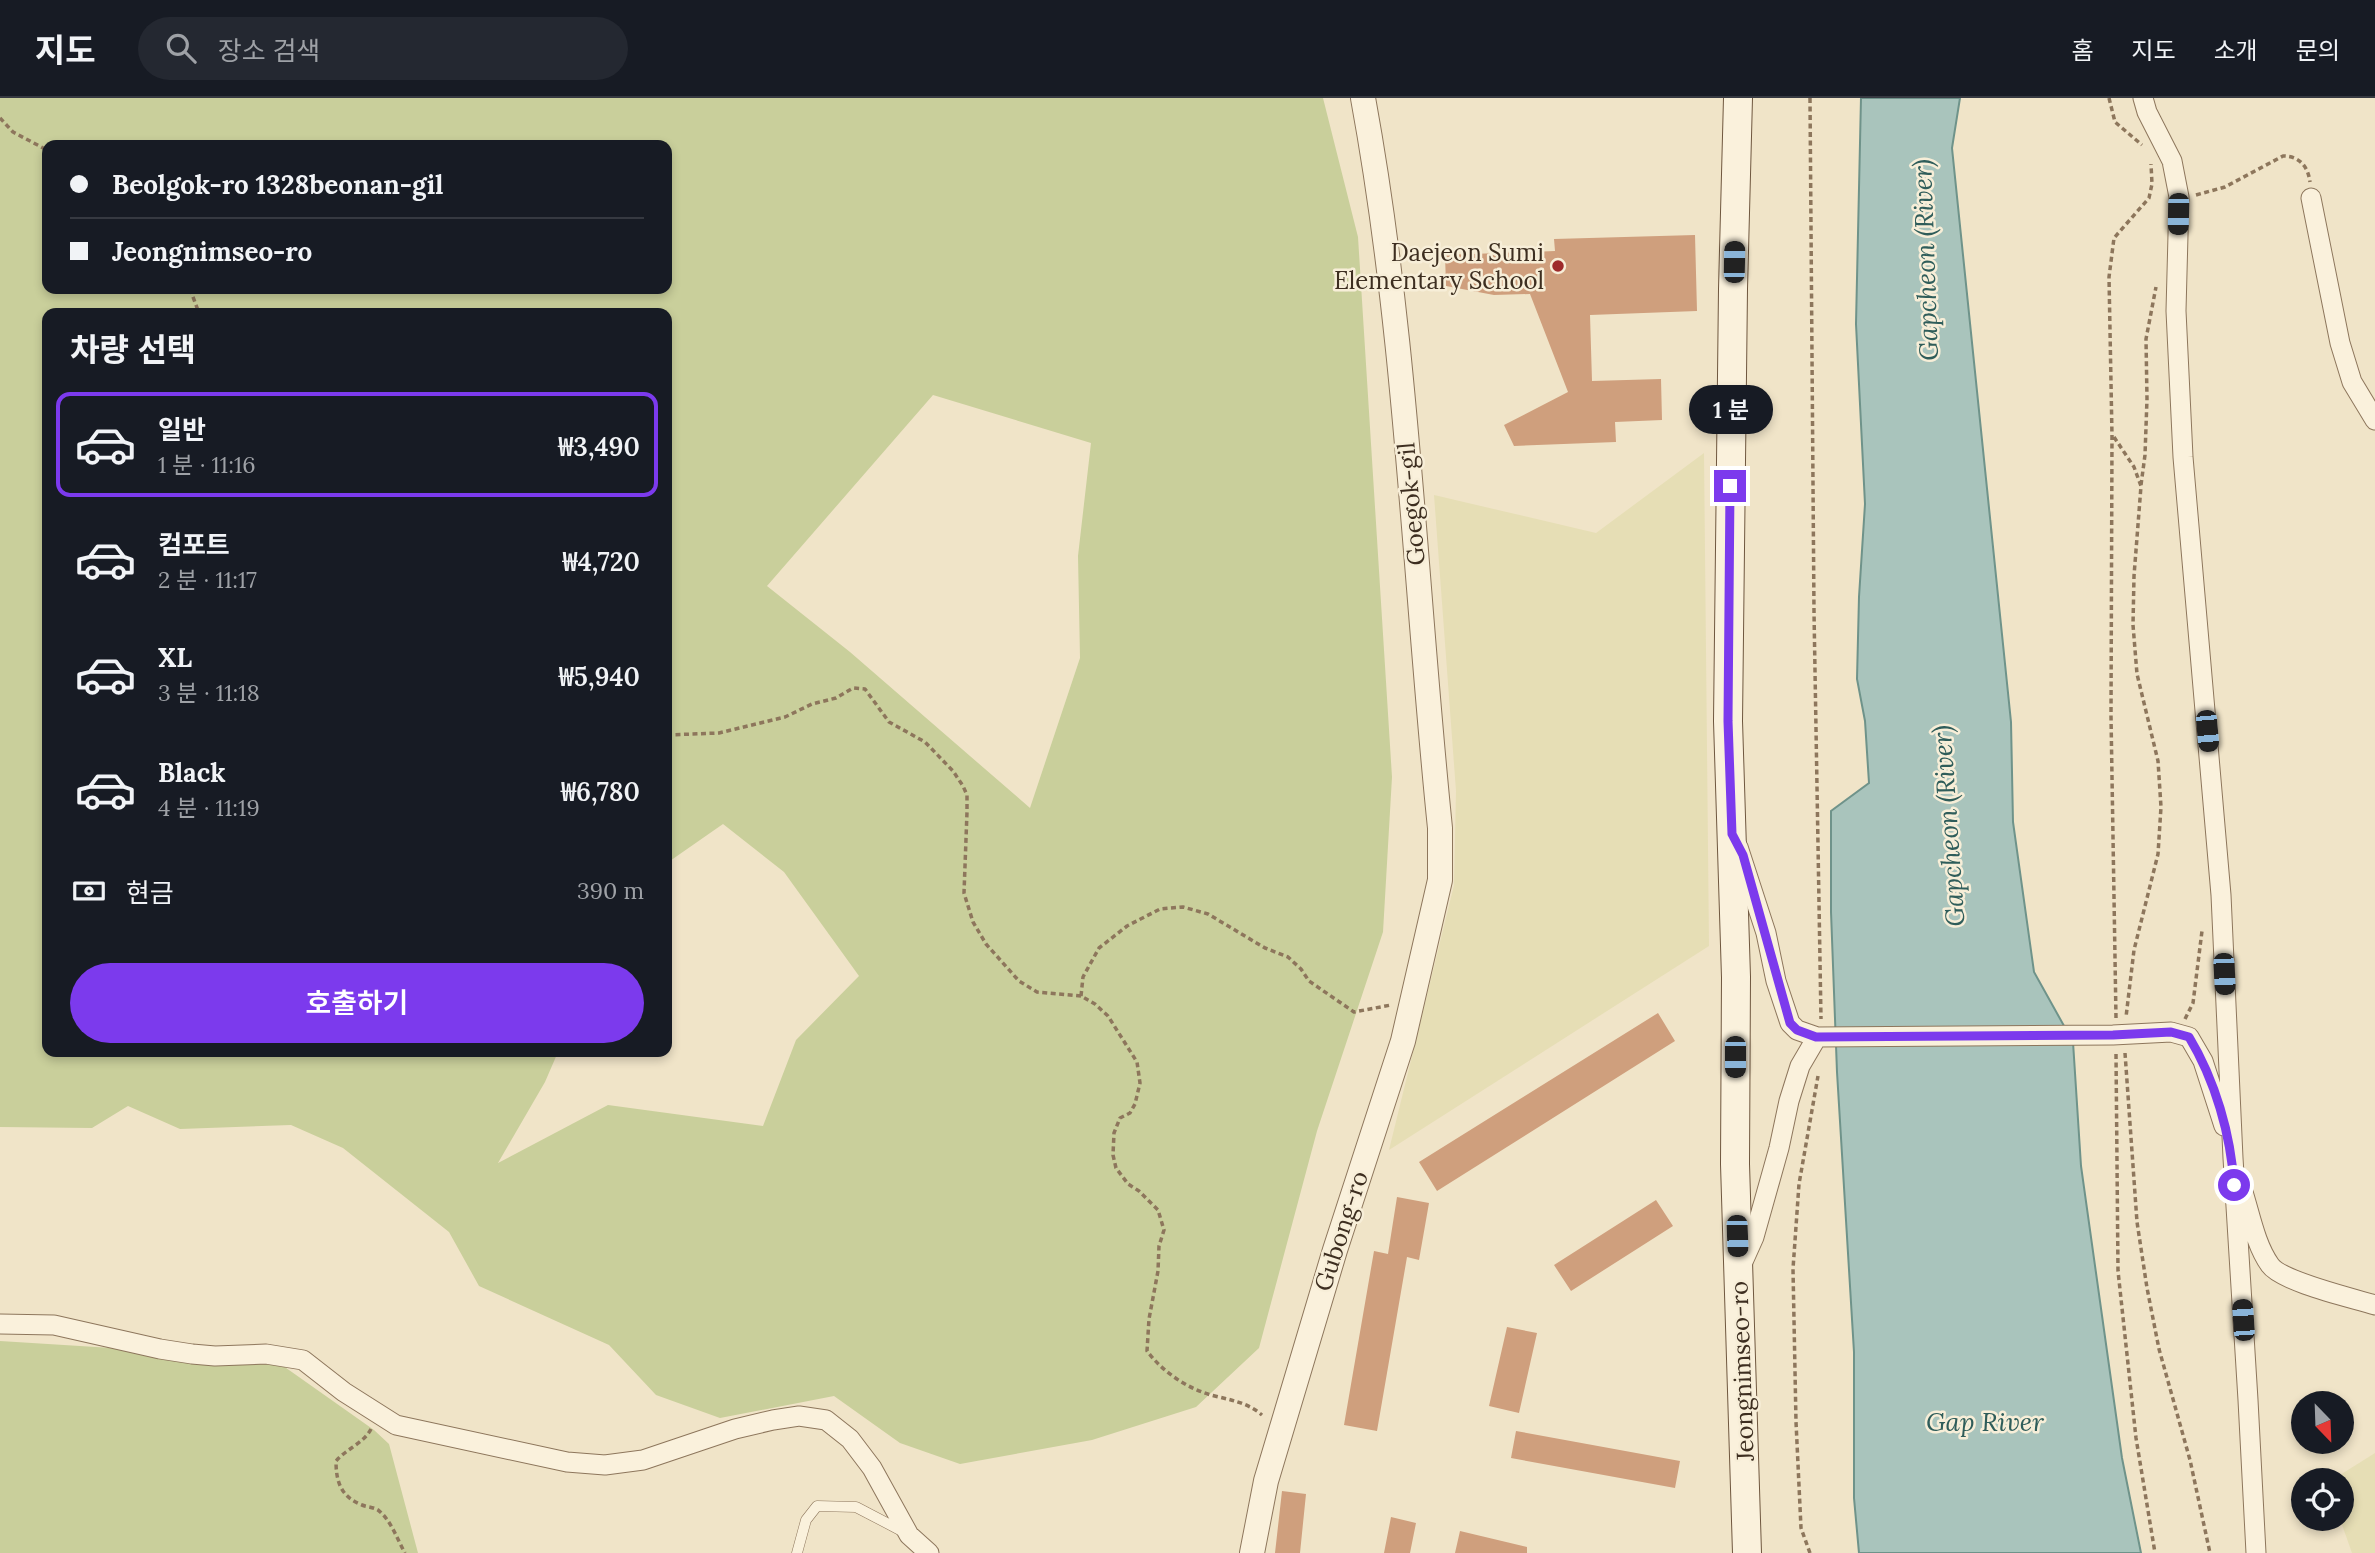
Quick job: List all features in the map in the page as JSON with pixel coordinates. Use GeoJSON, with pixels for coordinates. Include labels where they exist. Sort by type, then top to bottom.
{"type":"FeatureCollection","features":[{"type":"Feature","properties":{"kind":"main road","name":"Jeongnimseo-ro"},"geometry":{"type":"LineString","coordinates":[[1738,98],[1728,721],[1736,977],[1735,1164],[1747,1553]]}},
{"type":"Feature","properties":{"kind":"street","name":"Goegok-gil"},"geometry":{"type":"LineString","coordinates":[[1363,98],[1383,231],[1401,385],[1440,828],[1440,880],[1434,911]]}},
{"type":"Feature","properties":{"kind":"street"},"geometry":{"type":"LineString","coordinates":[[2143,98],[2147,112],[2172,160],[2179,197],[2176,312],[2183,457],[2221,895],[2232,1158],[2256,1553]]}},
{"type":"Feature","properties":{"kind":"street"},"geometry":{"type":"LineString","coordinates":[[2311,198],[2340,343],[2352,383],[2375,420]]}},
{"type":"Feature","properties":{"kind":"street"},"geometry":{"type":"LineString","coordinates":[[1732,834],[1743,855],[1790,1023],[1797,1030],[1822,1036],[2171,1032],[2189,1037],[2203,1060],[2259,1242],[2271,1267],[2296,1281],[2375,1305]]}},
{"type":"Feature","properties":{"kind":"street","name":"Gubong-ro"},"geometry":{"type":"LineString","coordinates":[[1252,1553],[1266,1481],[1335,1250],[1403,1041],[1434,911]]}},
{"type":"Feature","properties":{"kind":"street"},"geometry":{"type":"LineString","coordinates":[[1739,1270],[1754,1237],[1779,1148],[1788,1101],[1800,1066],[1822,1036]]}},
{"type":"Feature","properties":{"kind":"street"},"geometry":{"type":"LineString","coordinates":[[0,1324],[54,1325],[192,1354],[267,1354],[303,1360],[344,1392],[396,1425],[567,1462],[605,1465],[643,1460],[735,1429],[774,1420],[799,1416],[826,1420],[849,1439],[872,1468],[909,1535],[929,1553]]}},
{"type":"Feature","properties":{"kind":"lane"},"geometry":{"type":"LineString","coordinates":[[797,1553],[806,1520],[817,1506],[856,1507],[909,1535]]}},
{"type":"Feature","properties":{"kind":"path"},"geometry":{"type":"LineString","coordinates":[[1810,98],[1814,612],[1822,1036]]}},
{"type":"Feature","properties":{"kind":"path"},"geometry":{"type":"LineString","coordinates":[[2109,98],[2115,122],[2142,145],[2147,153]]}},
{"type":"Feature","properties":{"kind":"path"},"geometry":{"type":"LineString","coordinates":[[0,118],[13,132],[42,147]]}},
{"type":"Feature","properties":{"kind":"path"},"geometry":{"type":"LineString","coordinates":[[2179,197],[2225,187],[2283,156],[2293,156],[2303,162],[2309,175],[2311,198]]}},
{"type":"Feature","properties":{"kind":"path"},"geometry":{"type":"LineString","coordinates":[[2151,161],[2152,184],[2149,198],[2114,238],[2109,277],[2112,436],[2111,716],[2118,1034],[2118,1271],[2136,1438],[2155,1553]]}},
{"type":"Feature","properties":{"kind":"path"},"geometry":{"type":"LineString","coordinates":[[2159,276],[2146,339],[2147,413],[2134,576],[2133,625],[2137,674],[2158,761],[2161,807],[2158,854],[2134,950],[2118,1034],[2137,1222],[2147,1289],[2159,1349],[2190,1460],[2210,1553]]}},
{"type":"Feature","properties":{"kind":"path"},"geometry":{"type":"LineString","coordinates":[[2112,436],[2134,467],[2140,486]]}},
{"type":"Feature","properties":{"kind":"path"},"geometry":{"type":"LineString","coordinates":[[672,735],[719,733],[785,717],[812,704],[836,698],[853,688],[865,689],[889,722],[925,742],[953,771],[967,795],[964,893],[974,922],[986,944],[1019,981],[1037,992],[1081,996],[1095,1003],[1108,1016],[1137,1062],[1140,1083],[1135,1104],[1130,1112],[1120,1118],[1114,1133],[1112,1155],[1116,1168],[1128,1184],[1158,1210],[1164,1230],[1159,1247],[1147,1351],[1158,1365],[1194,1388],[1255,1408],[1265,1418],[1278,1441]]}},
{"type":"Feature","properties":{"kind":"path"},"geometry":{"type":"LineString","coordinates":[[1081,996],[1083,977],[1099,948],[1138,920],[1160,909],[1183,906],[1208,914],[1265,948],[1288,957],[1310,981],[1353,1012],[1413,999]]}},
{"type":"Feature","properties":{"kind":"path"},"geometry":{"type":"LineString","coordinates":[[2171,1032],[2184,1020],[2193,1003],[2203,928]]}},
{"type":"Feature","properties":{"kind":"path"},"geometry":{"type":"LineString","coordinates":[[1810,1553],[1801,1528],[1793,1269],[1799,1184],[1819,1072]]}},
{"type":"Feature","properties":{"kind":"path"},"geometry":{"type":"LineString","coordinates":[[380,1416],[368,1436],[345,1451],[336,1461],[336,1480],[344,1495],[362,1505],[376,1508],[387,1520],[405,1553]]}},
{"type":"Feature","properties":{"kind":"shaded area"},"geometry":{"type":"Polygon","coordinates":[[[1704,453],[1709,946],[1389,1150],[1454,885],[1456,791],[1434,495],[1596,533],[1704,453]]]}},
{"type":"Feature","properties":{"kind":"shaded area"},"geometry":{"type":"Polygon","coordinates":[[[2375,1453],[2375,1553],[2352,1553],[2344,1531],[2354,1531],[2354,1468],[2351,1468],[2375,1453]]]}},
{"type":"Feature","properties":{"kind":"green space"},"geometry":{"type":"Polygon","coordinates":[[[0,98],[1323,98],[1358,237],[1392,777],[1383,932],[1317,1131],[1259,1348],[1196,1407],[1092,1440],[960,1464],[900,1443],[834,1396],[720,1418],[656,1395],[609,1345],[479,1286],[449,1232],[343,1148],[291,1125],[180,1129],[128,1106],[92,1128],[0,1127],[0,98]],[[933,395],[767,586],[850,652],[1030,808],[1080,658],[1078,556],[1091,443],[933,395]]]}},
{"type":"Feature","properties":{"kind":"green space"},"geometry":{"type":"Polygon","coordinates":[[[0,1341],[272,1358],[374,1430],[389,1444],[418,1553],[0,1553],[0,1341]]]}},
{"type":"Feature","properties":{"kind":"water","name":"Gap River"},"geometry":{"type":"Polygon","coordinates":[[[1861,98],[1960,98],[1952,148],[2011,722],[2013,822],[2034,972],[2073,1042],[2081,1166],[2122,1458],[2141,1553],[1859,1553],[1854,1498],[1854,1352],[1837,1072],[1831,912],[1831,811],[1869,783],[1865,721],[1857,679],[1865,504],[1856,324],[1861,98]]]}},
{"type":"Feature","properties":{"kind":"building"},"geometry":{"type":"Polygon","coordinates":[[[1695,235],[1697,311],[1590,315],[1592,381],[1661,379],[1662,420],[1615,422],[1616,442],[1514,446],[1504,425],[1568,392],[1530,294],[1494,295],[1446,286],[1445,255],[1555,251],[1554,239],[1695,235]]]}},
{"type":"Feature","properties":{"kind":"building"},"geometry":{"type":"Polygon","coordinates":[[[1658,1013],[1675,1041],[1437,1191],[1419,1162],[1658,1013]]]}},
{"type":"Feature","properties":{"kind":"building"},"geometry":{"type":"Polygon","coordinates":[[[1397,1197],[1429,1203],[1419,1260],[1407,1257],[1377,1431],[1344,1425],[1374,1251],[1388,1254],[1397,1197]]]}},
{"type":"Feature","properties":{"kind":"building"},"geometry":{"type":"Polygon","coordinates":[[[1656,1200],[1673,1226],[1571,1291],[1554,1265],[1656,1200]]]}},
{"type":"Feature","properties":{"kind":"building"},"geometry":{"type":"Polygon","coordinates":[[[1507,1327],[1537,1333],[1519,1413],[1489,1406],[1507,1327]]]}},
{"type":"Feature","properties":{"kind":"building"},"geometry":{"type":"Polygon","coordinates":[[[1516,1431],[1680,1461],[1675,1488],[1511,1458],[1516,1431]]]}},
{"type":"Feature","properties":{"kind":"building"},"geometry":{"type":"Polygon","coordinates":[[[1282,1491],[1306,1494],[1300,1553],[1275,1553],[1282,1491]]]}},
{"type":"Feature","properties":{"kind":"building"},"geometry":{"type":"Polygon","coordinates":[[[1391,1517],[1416,1523],[1410,1553],[1384,1553],[1391,1517]]]}},
{"type":"Feature","properties":{"kind":"building"},"geometry":{"type":"Polygon","coordinates":[[[1460,1531],[1527,1547],[1527,1553],[1455,1553],[1460,1531]]]}},
{"type":"Feature","properties":{"kind":"place","name":"Daejeon Sumi Elementary School"},"geometry":{"type":"Point","coordinates":[1558,266]}},
{"type":"Feature","properties":{"kind":"route"},"geometry":{"type":"LineString","coordinates":[[1730,486],[1728,721],[1732,834],[1743,855],[1766,933],[1776,982],[1790,1023],[1797,1030],[1816,1037],[2113,1035],[2171,1032],[2189,1037],[2203,1060],[2216,1098],[2232,1158],[2234,1185]]}},
{"type":"Feature","properties":{"kind":"water label","name":"Gapcheon (River)"},"geometry":{"type":"Point","coordinates":[1925,260]}},
{"type":"Feature","properties":{"kind":"water label","name":"Gapcheon (River)"},"geometry":{"type":"Point","coordinates":[1948,826]}}]}
